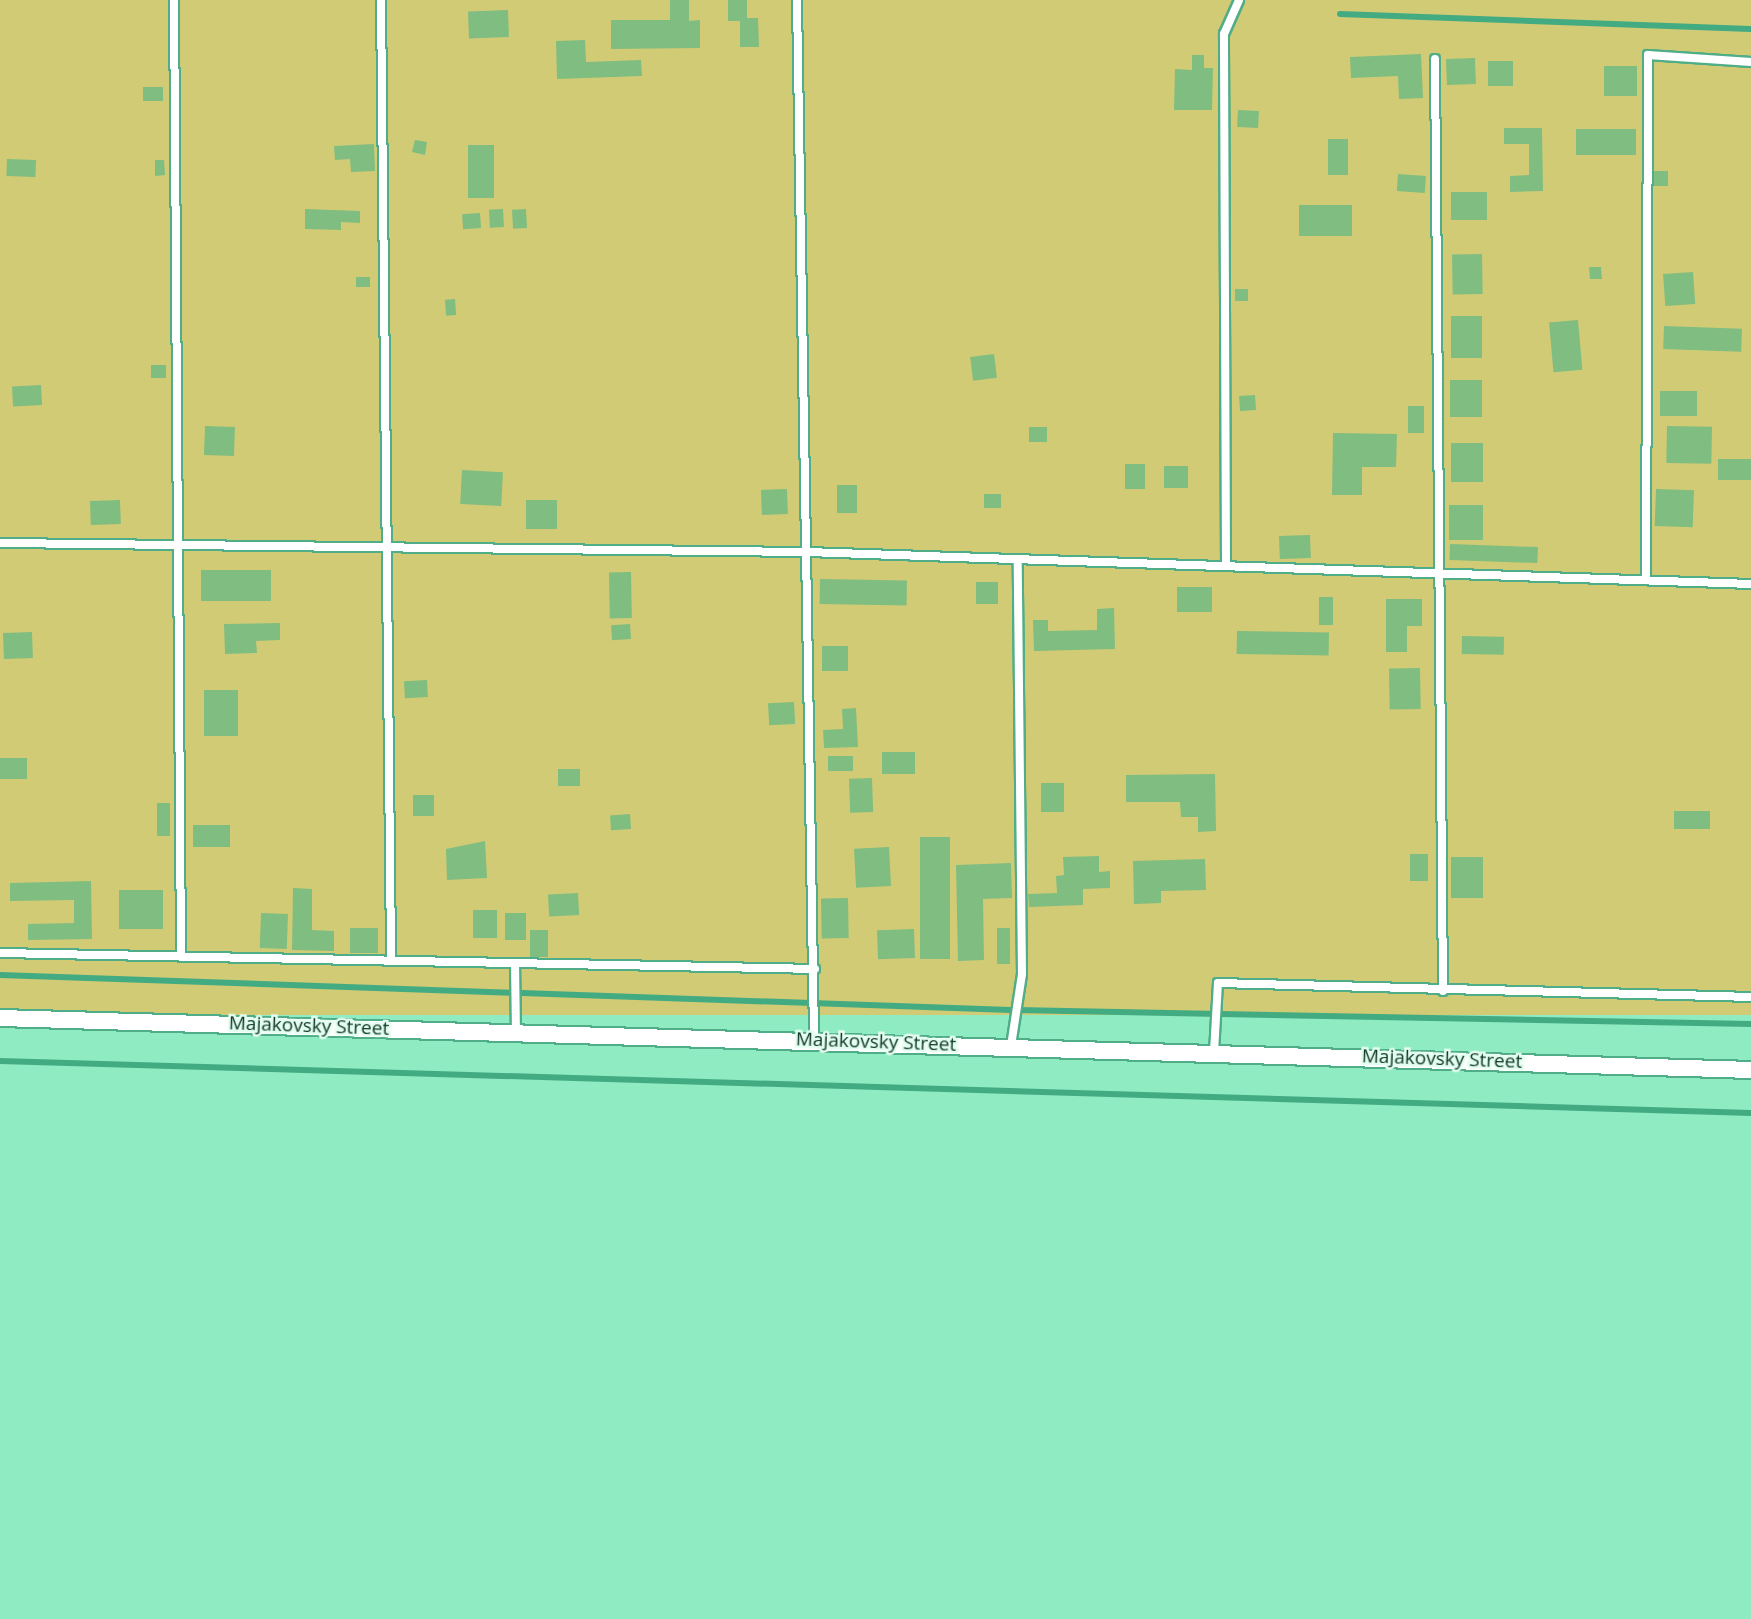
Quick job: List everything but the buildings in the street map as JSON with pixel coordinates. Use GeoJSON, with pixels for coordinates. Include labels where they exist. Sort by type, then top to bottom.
{"type":"FeatureCollection","features":[{"type":"Feature","properties":{"kind":"street","name":"Majakovsky Street"},"geometry":{"type":"LineString","coordinates":[[0,1018],[516,1031],[1751,1070]]}},
{"type":"Feature","properties":{"kind":"lane"},"geometry":{"type":"LineString","coordinates":[[174,0],[181,956]]}},
{"type":"Feature","properties":{"kind":"lane"},"geometry":{"type":"LineString","coordinates":[[381,0],[391,960]]}},
{"type":"Feature","properties":{"kind":"lane"},"geometry":{"type":"LineString","coordinates":[[797,0],[815,969],[814,1040]]}},
{"type":"Feature","properties":{"kind":"lane"},"geometry":{"type":"LineString","coordinates":[[1226,566],[1224,34],[1239,0]]}},
{"type":"Feature","properties":{"kind":"lane"},"geometry":{"type":"LineString","coordinates":[[1646,580],[1648,55],[1751,62]]}},
{"type":"Feature","properties":{"kind":"lane"},"geometry":{"type":"LineString","coordinates":[[1435,59],[1443,990]]}},
{"type":"Feature","properties":{"kind":"lane"},"geometry":{"type":"LineString","coordinates":[[0,543],[807,552],[1751,584]]}},
{"type":"Feature","properties":{"kind":"lane"},"geometry":{"type":"LineString","coordinates":[[1011,1046],[1021,974],[1018,559]]}},
{"type":"Feature","properties":{"kind":"lane"},"geometry":{"type":"LineString","coordinates":[[0,953],[815,969]]}},
{"type":"Feature","properties":{"kind":"lane"},"geometry":{"type":"LineString","coordinates":[[515,963],[516,1031]]}},
{"type":"Feature","properties":{"kind":"lane"},"geometry":{"type":"LineString","coordinates":[[1214,1052],[1218,983],[1751,997]]}},
{"type":"Feature","properties":{"kind":"shaded area"},"geometry":{"type":"Polygon","coordinates":[[[0,0],[1751,0],[1751,1015],[0,1015],[0,0]]]}},
{"type":"Feature","properties":{"kind":"waterway"},"geometry":{"type":"LineString","coordinates":[[1340,14],[1751,29]]}},
{"type":"Feature","properties":{"kind":"waterway"},"geometry":{"type":"LineString","coordinates":[[0,975],[1010,1010],[1751,1024]]}},
{"type":"Feature","properties":{"kind":"waterway"},"geometry":{"type":"LineString","coordinates":[[0,1061],[1751,1113]]}}]}
